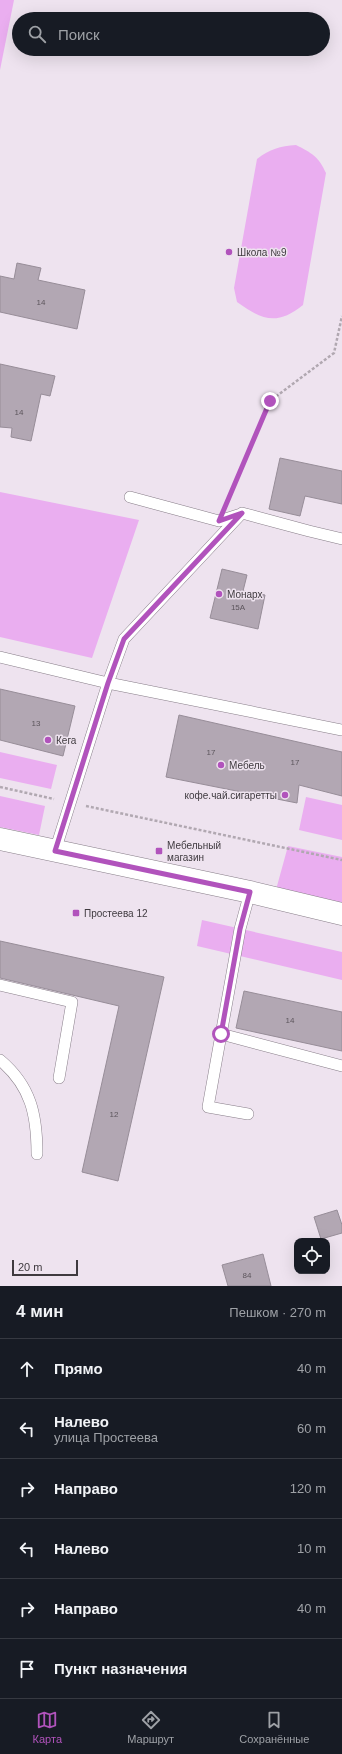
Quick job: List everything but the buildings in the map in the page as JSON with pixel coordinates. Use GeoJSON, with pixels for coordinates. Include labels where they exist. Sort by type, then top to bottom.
{"type":"FeatureCollection","features":[{"type":"Feature","properties":{"kind":"street"},"geometry":{"type":"LineString","coordinates":[[0,839],[250,892],[342,914]]}},
{"type":"Feature","properties":{"kind":"lane"},"geometry":{"type":"LineString","coordinates":[[130,496],[219,521],[242,513],[309,531],[342,538]]}},
{"type":"Feature","properties":{"kind":"lane"},"geometry":{"type":"LineString","coordinates":[[55,851],[108,683],[124,639],[242,513]]}},
{"type":"Feature","properties":{"kind":"lane"},"geometry":{"type":"LineString","coordinates":[[0,657],[108,683],[342,730]]}},
{"type":"Feature","properties":{"kind":"lane"},"geometry":{"type":"LineString","coordinates":[[248,1114],[208,1107],[240,929],[250,892]]}},
{"type":"Feature","properties":{"kind":"lane"},"geometry":{"type":"LineString","coordinates":[[0,985],[72,1002],[59,1078]]}},
{"type":"Feature","properties":{"kind":"lane"},"geometry":{"type":"LineString","coordinates":[[221,1034],[342,1066]]}},
{"type":"Feature","properties":{"kind":"lane"},"geometry":{"type":"LineString","coordinates":[[0,1060],[12,1070],[30,1099],[37,1131],[37,1154]]}},
{"type":"Feature","properties":{"kind":"path"},"geometry":{"type":"LineString","coordinates":[[219,521],[270,401],[334,353],[342,316]]}},
{"type":"Feature","properties":{"kind":"path"},"geometry":{"type":"LineString","coordinates":[[0,788],[342,860]]}},
{"type":"Feature","properties":{"kind":"shaded area"},"geometry":{"type":"Polygon","coordinates":[[[0,0],[14,0],[0,70],[0,0]]]}},
{"type":"Feature","properties":{"kind":"shaded area"},"geometry":{"type":"Polygon","coordinates":[[[296,145],[318,159],[326,173],[303,305],[294,312],[285,316],[270,318],[254,313],[237,302],[234,288],[257,159],[275,149],[296,145]]]}},
{"type":"Feature","properties":{"kind":"shaded area"},"geometry":{"type":"Polygon","coordinates":[[[0,492],[139,520],[92,658],[0,637],[0,492]]]}},
{"type":"Feature","properties":{"kind":"shaded area"},"geometry":{"type":"Polygon","coordinates":[[[0,752],[57,765],[51,789],[0,778],[0,752]]]}},
{"type":"Feature","properties":{"kind":"shaded area"},"geometry":{"type":"Polygon","coordinates":[[[0,796],[45,806],[39,835],[0,827],[0,796]]]}},
{"type":"Feature","properties":{"kind":"shaded area"},"geometry":{"type":"Polygon","coordinates":[[[306,797],[342,805],[342,840],[299,830],[306,797]]]}},
{"type":"Feature","properties":{"kind":"shaded area"},"geometry":{"type":"Polygon","coordinates":[[[288,846],[342,857],[342,911],[274,897],[288,846]]]}},
{"type":"Feature","properties":{"kind":"shaded area"},"geometry":{"type":"Polygon","coordinates":[[[202,920],[342,952],[342,980],[197,946],[202,920]]]}},
{"type":"Feature","properties":{"kind":"place","name":"Школа №9"},"geometry":{"type":"Point","coordinates":[229,252]}},
{"type":"Feature","properties":{"kind":"place","name":"Монарх"},"geometry":{"type":"Point","coordinates":[219,594]}},
{"type":"Feature","properties":{"kind":"place","name":"Кега"},"geometry":{"type":"Point","coordinates":[48,740]}},
{"type":"Feature","properties":{"kind":"place","name":"Мебель"},"geometry":{"type":"Point","coordinates":[221,765]}},
{"type":"Feature","properties":{"kind":"place","name":"кофе.чай.сигаретты"},"geometry":{"type":"Point","coordinates":[285,795]}},
{"type":"Feature","properties":{"kind":"place","name":"Мебельный магазин"},"geometry":{"type":"Point","coordinates":[159,851]}},
{"type":"Feature","properties":{"kind":"place","name":"Простеева 12"},"geometry":{"type":"Point","coordinates":[76,913]}},
{"type":"Feature","properties":{"kind":"route"},"geometry":{"type":"LineString","coordinates":[[221,1034],[240,929],[250,892],[55,851],[108,683],[124,639],[242,513],[219,521],[270,401]]}}]}
